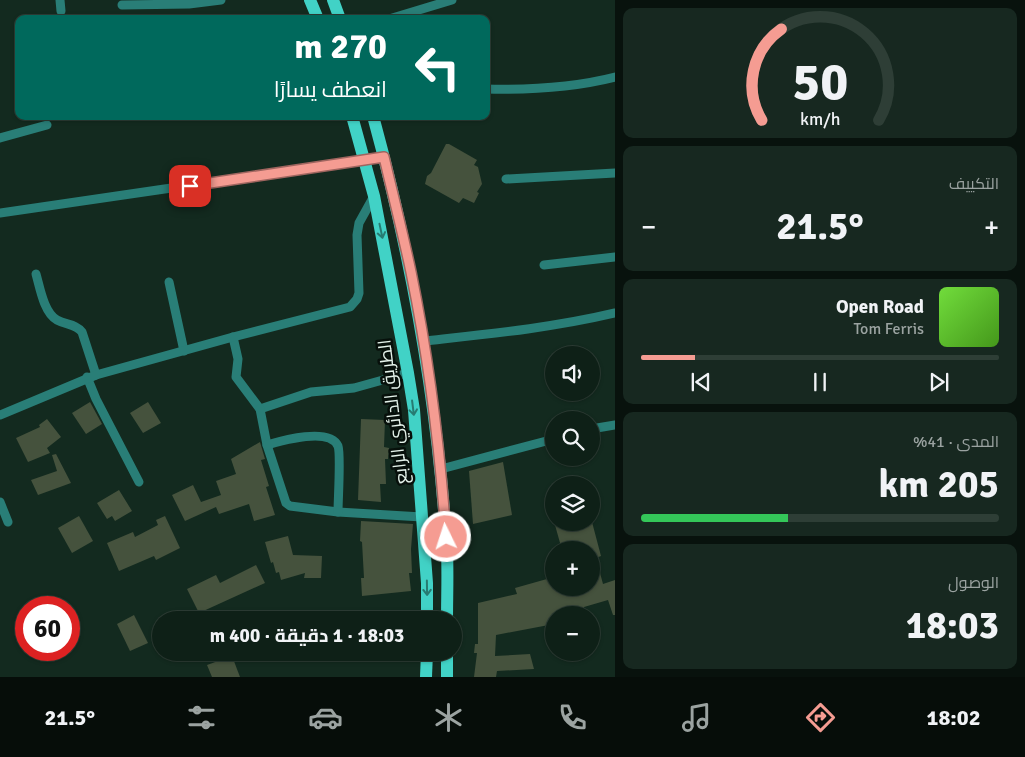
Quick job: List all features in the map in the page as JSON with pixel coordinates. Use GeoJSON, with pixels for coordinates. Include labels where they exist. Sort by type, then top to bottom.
{"type":"FeatureCollection","features":[{"type":"Feature","properties":{"kind":"main road"},"geometry":{"type":"LineString","coordinates":[[310,0],[316,15]]}},
{"type":"Feature","properties":{"kind":"main road"},"geometry":{"type":"LineString","coordinates":[[333,0],[339,15]]}},
{"type":"Feature","properties":{"kind":"main road","name":"الطريق الدائري الرابع"},"geometry":{"type":"LineString","coordinates":[[353,120],[374,196],[414,410],[427,583],[427,611]]}},
{"type":"Feature","properties":{"kind":"main road"},"geometry":{"type":"LineString","coordinates":[[374,120],[411,272],[424,341],[441,469],[447,554],[447,611]]}},
{"type":"Feature","properties":{"kind":"main road"},"geometry":{"type":"LineString","coordinates":[[426,677],[427,661]]}},
{"type":"Feature","properties":{"kind":"main road"},"geometry":{"type":"LineString","coordinates":[[447,661],[447,677]]}},
{"type":"Feature","properties":{"kind":"street"},"geometry":{"type":"LineString","coordinates":[[60,0],[61,11]]}},
{"type":"Feature","properties":{"kind":"street"},"geometry":{"type":"LineString","coordinates":[[122,5],[189,4],[221,0]]}},
{"type":"Feature","properties":{"kind":"street"},"geometry":{"type":"LineString","coordinates":[[402,15],[452,0]]}},
{"type":"Feature","properties":{"kind":"street"},"geometry":{"type":"LineString","coordinates":[[490,89],[570,87],[615,77]]}},
{"type":"Feature","properties":{"kind":"street"},"geometry":{"type":"LineString","coordinates":[[0,138],[47,125]]}},
{"type":"Feature","properties":{"kind":"street"},"geometry":{"type":"LineString","coordinates":[[0,213],[384,157]]}},
{"type":"Feature","properties":{"kind":"street"},"geometry":{"type":"LineString","coordinates":[[506,179],[615,173]]}},
{"type":"Feature","properties":{"kind":"street"},"geometry":{"type":"LineString","coordinates":[[0,415],[92,376],[233,337],[350,308],[357,299],[359,286],[356,235],[359,223],[374,196]]}},
{"type":"Feature","properties":{"kind":"street"},"geometry":{"type":"LineString","coordinates":[[544,265],[615,257]]}},
{"type":"Feature","properties":{"kind":"street"},"geometry":{"type":"LineString","coordinates":[[36,274],[49,313],[57,320],[78,328],[82,332],[96,399],[139,482]]}},
{"type":"Feature","properties":{"kind":"street"},"geometry":{"type":"LineString","coordinates":[[169,282],[184,351]]}},
{"type":"Feature","properties":{"kind":"street"},"geometry":{"type":"LineString","coordinates":[[424,341],[540,328],[579,322],[615,312]]}},
{"type":"Feature","properties":{"kind":"street"},"geometry":{"type":"LineString","coordinates":[[233,337],[238,359],[236,377],[260,409],[267,445],[286,503],[294,507],[338,512],[422,517]]}},
{"type":"Feature","properties":{"kind":"street"},"geometry":{"type":"LineString","coordinates":[[260,409],[311,392],[354,388],[408,373]]}},
{"type":"Feature","properties":{"kind":"street"},"geometry":{"type":"LineString","coordinates":[[600,428],[615,425]]}},
{"type":"Feature","properties":{"kind":"street"},"geometry":{"type":"LineString","coordinates":[[267,445],[305,436],[328,438],[334,441],[338,446],[339,460],[338,512]]}},
{"type":"Feature","properties":{"kind":"street"},"geometry":{"type":"LineString","coordinates":[[441,469],[545,441]]}},
{"type":"Feature","properties":{"kind":"street"},"geometry":{"type":"LineString","coordinates":[[0,502],[8,522]]}},
{"type":"Feature","properties":{"kind":"building"},"geometry":{"type":"Polygon","coordinates":[[[446,144],[477,160],[474,165],[478,167],[482,184],[477,192],[479,193],[474,203],[463,198],[459,203],[425,184],[427,176],[431,173],[446,144]]]}},
{"type":"Feature","properties":{"kind":"building"},"geometry":{"type":"Polygon","coordinates":[[[90,402],[102,424],[86,434],[72,413],[90,402]]]}},
{"type":"Feature","properties":{"kind":"building"},"geometry":{"type":"Polygon","coordinates":[[[148,402],[161,423],[143,433],[130,413],[148,402]]]}},
{"type":"Feature","properties":{"kind":"building"},"geometry":{"type":"Polygon","coordinates":[[[47,419],[61,437],[47,448],[50,453],[28,462],[16,438],[40,427],[39,425],[47,419]]]}},
{"type":"Feature","properties":{"kind":"building"},"geometry":{"type":"Polygon","coordinates":[[[361,419],[385,420],[384,447],[389,448],[388,459],[385,459],[386,484],[380,484],[381,502],[358,500],[361,419]]]}},
{"type":"Feature","properties":{"kind":"building"},"geometry":{"type":"Polygon","coordinates":[[[260,442],[265,459],[261,460],[269,486],[266,487],[275,515],[254,521],[249,504],[219,514],[216,507],[185,521],[172,495],[193,485],[201,502],[221,495],[216,481],[236,474],[231,459],[260,442]]]}},
{"type":"Feature","properties":{"kind":"building"},"geometry":{"type":"Polygon","coordinates":[[[56,454],[71,483],[38,495],[31,480],[57,471],[52,455],[56,454]]]}},
{"type":"Feature","properties":{"kind":"building"},"geometry":{"type":"Polygon","coordinates":[[[503,462],[512,515],[473,524],[469,471],[503,462]]]}},
{"type":"Feature","properties":{"kind":"building"},"geometry":{"type":"Polygon","coordinates":[[[119,490],[132,511],[115,521],[112,516],[107,519],[97,503],[119,490]]]}},
{"type":"Feature","properties":{"kind":"building"},"geometry":{"type":"Polygon","coordinates":[[[79,516],[93,541],[72,553],[58,528],[79,516]]]}},
{"type":"Feature","properties":{"kind":"building"},"geometry":{"type":"Polygon","coordinates":[[[165,516],[180,548],[156,560],[154,556],[119,571],[107,543],[133,532],[135,537],[158,525],[156,520],[165,516]]]}},
{"type":"Feature","properties":{"kind":"building"},"geometry":{"type":"Polygon","coordinates":[[[361,521],[413,524],[412,573],[409,573],[411,591],[362,596],[361,578],[364,578],[362,542],[360,541],[361,521]]]}},
{"type":"Feature","properties":{"kind":"building"},"geometry":{"type":"Polygon","coordinates":[[[557,531],[594,531],[597,541],[559,541],[557,531]]]}},
{"type":"Feature","properties":{"kind":"building"},"geometry":{"type":"Polygon","coordinates":[[[288,536],[293,555],[322,556],[321,578],[304,578],[305,573],[281,580],[279,572],[276,573],[273,562],[271,563],[265,542],[288,536]]]}},
{"type":"Feature","properties":{"kind":"building"},"geometry":{"type":"Polygon","coordinates":[[[256,565],[265,583],[203,611],[198,611],[187,589],[216,575],[220,583],[256,565]]]}},
{"type":"Feature","properties":{"kind":"building"},"geometry":{"type":"Polygon","coordinates":[[[600,573],[603,584],[615,580],[615,615],[613,615],[608,600],[587,606],[545,606],[545,626],[496,635],[495,656],[530,654],[534,669],[497,671],[496,677],[474,677],[477,653],[474,653],[475,644],[478,644],[478,603],[517,594],[515,588],[545,580],[545,596],[600,596],[600,573]]]}},
{"type":"Feature","properties":{"kind":"building"},"geometry":{"type":"Polygon","coordinates":[[[134,615],[148,643],[130,651],[117,624],[134,615]]]}},
{"type":"Feature","properties":{"kind":"building"},"geometry":{"type":"Polygon","coordinates":[[[218,661],[234,661],[240,677],[212,677],[207,665],[218,661]]]}},
{"type":"Feature","properties":{"kind":"route"},"geometry":{"type":"LineString","coordinates":[[190,186],[384,157],[411,272],[424,341],[441,469],[446,537]]}}]}
